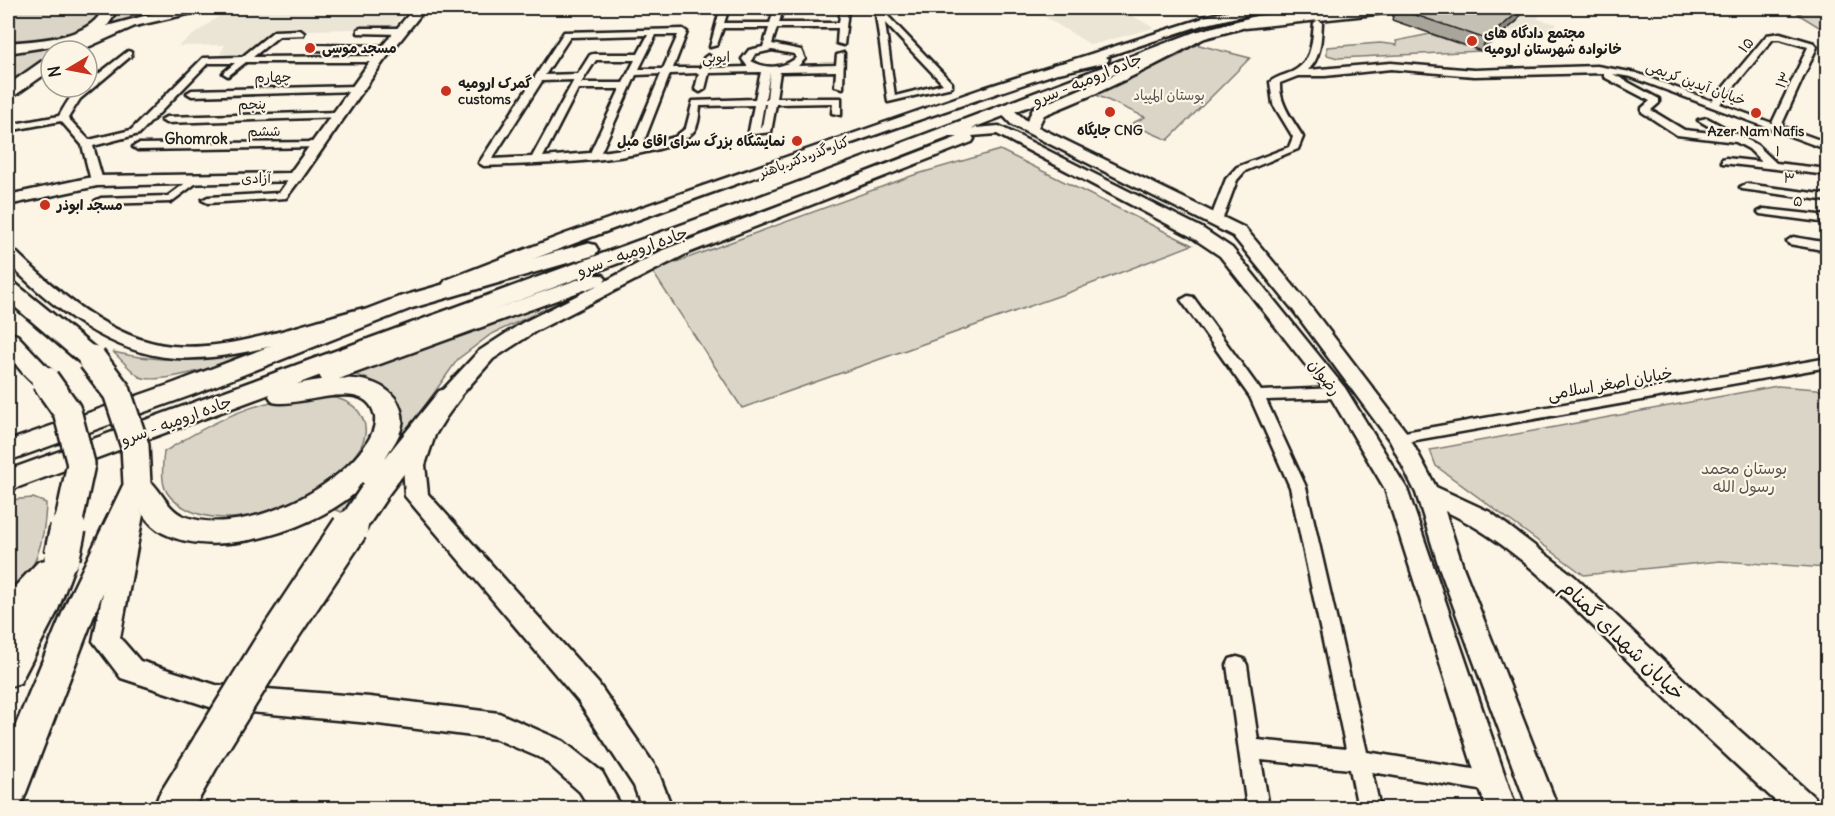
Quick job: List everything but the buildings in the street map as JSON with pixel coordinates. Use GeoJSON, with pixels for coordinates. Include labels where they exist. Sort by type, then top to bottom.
{"type":"FeatureCollection","features":[{"type":"Feature","properties":{"kind":"highway"},"geometry":{"type":"LineString","coordinates":[[8,48],[48,43],[87,31],[105,21],[107,15],[105,11],[98,8]]}},
{"type":"Feature","properties":{"kind":"highway"},"geometry":{"type":"LineString","coordinates":[[93,39],[115,28],[163,13],[196,8]]}},
{"type":"Feature","properties":{"kind":"highway","name":"جاده ارومیه - سرو"},"geometry":{"type":"LineString","coordinates":[[8,465],[1208,21],[1233,25],[1253,11],[1357,8]]}},
{"type":"Feature","properties":{"kind":"highway"},"geometry":{"type":"LineString","coordinates":[[1208,21],[1235,18],[1311,17]]}},
{"type":"Feature","properties":{"kind":"highway","name":"جاده ارومیه - سرو"},"geometry":{"type":"LineString","coordinates":[[1018,124],[1129,61],[1208,21]]}},
{"type":"Feature","properties":{"kind":"highway"},"geometry":{"type":"LineString","coordinates":[[1059,68],[1117,56]]}},
{"type":"Feature","properties":{"kind":"highway"},"geometry":{"type":"LineString","coordinates":[[8,92],[39,70]]}},
{"type":"Feature","properties":{"kind":"highway","name":"جاده ارومیه - سرو"},"geometry":{"type":"LineString","coordinates":[[8,481],[946,134]]}},
{"type":"Feature","properties":{"kind":"highway"},"geometry":{"type":"LineString","coordinates":[[682,249],[798,189]]}},
{"type":"Feature","properties":{"kind":"highway"},"geometry":{"type":"LineString","coordinates":[[8,451],[183,389],[404,303],[608,244]]}},
{"type":"Feature","properties":{"kind":"highway"},"geometry":{"type":"LineString","coordinates":[[8,491],[329,375],[540,285]]}},
{"type":"Feature","properties":{"kind":"highway"},"geometry":{"type":"LineString","coordinates":[[8,289],[92,359],[117,392],[135,446],[137,484],[85,597],[8,790]]}},
{"type":"Feature","properties":{"kind":"highway"},"geometry":{"type":"LineString","coordinates":[[8,340],[41,376],[67,411],[81,464],[62,556],[40,612],[8,672]]}},
{"type":"Feature","properties":{"kind":"highway"},"geometry":{"type":"LineString","coordinates":[[8,360],[41,376]]}},
{"type":"Feature","properties":{"kind":"highway"},"geometry":{"type":"LineString","coordinates":[[137,484],[158,513],[180,527],[205,531],[253,529],[293,516],[329,497],[360,472],[376,452],[389,423],[386,406],[370,390],[341,386],[309,388],[226,411]]}},
{"type":"Feature","properties":{"kind":"highway"},"geometry":{"type":"LineString","coordinates":[[173,808],[269,650],[375,491],[448,397]]}},
{"type":"Feature","properties":{"kind":"highway"},"geometry":{"type":"LineString","coordinates":[[8,615],[62,556]]}},
{"type":"Feature","properties":{"kind":"main road","name":"آزادی"},"geometry":{"type":"LineString","coordinates":[[8,200],[97,181],[295,178],[356,89],[420,8]]}},
{"type":"Feature","properties":{"kind":"main road"},"geometry":{"type":"LineString","coordinates":[[1233,25],[1404,8]]}},
{"type":"Feature","properties":{"kind":"main road"},"geometry":{"type":"LineString","coordinates":[[329,375],[682,249],[960,141],[992,137],[1174,51],[1208,21],[1253,11]]}},
{"type":"Feature","properties":{"kind":"main road","name":"کنار گذر دکتر باهنر"},"geometry":{"type":"LineString","coordinates":[[8,254],[68,306],[133,343],[168,351],[196,351],[253,344],[404,303],[571,238],[1059,68],[1208,21]]}},
{"type":"Feature","properties":{"kind":"main road"},"geometry":{"type":"LineString","coordinates":[[946,134],[1018,124]]}},
{"type":"Feature","properties":{"kind":"main road","name":"رضوان"},"geometry":{"type":"LineString","coordinates":[[1018,124],[1239,232],[1248,240],[1300,306],[1399,438],[1428,493],[1451,567],[1543,808]]}},
{"type":"Feature","properties":{"kind":"main road","name":"رضوان"},"geometry":{"type":"LineString","coordinates":[[1018,124],[1226,252],[1338,393],[1396,489],[1501,808]]}},
{"type":"Feature","properties":{"kind":"main road"},"geometry":{"type":"LineString","coordinates":[[657,808],[646,779],[588,692],[417,496],[414,465],[424,435],[448,397],[486,355],[529,327],[682,249]]}},
{"type":"Feature","properties":{"kind":"main road"},"geometry":{"type":"LineString","coordinates":[[137,484],[106,641],[131,670],[216,697],[370,710],[499,726],[553,750],[591,782],[607,808]]}},
{"type":"Feature","properties":{"kind":"main road","name":"خیابان شهدای گمنام"},"geometry":{"type":"LineString","coordinates":[[1428,493],[1482,518],[1565,583],[1692,706],[1804,808]]}},
{"type":"Feature","properties":{"kind":"street"},"geometry":{"type":"LineString","coordinates":[[772,47],[778,26],[779,8]]}},
{"type":"Feature","properties":{"kind":"street"},"geometry":{"type":"LineString","coordinates":[[778,26],[790,8]]}},
{"type":"Feature","properties":{"kind":"street"},"geometry":{"type":"LineString","coordinates":[[841,43],[844,10]]}},
{"type":"Feature","properties":{"kind":"street"},"geometry":{"type":"LineString","coordinates":[[880,11],[899,50],[891,100],[949,86],[899,50],[880,11]]}},
{"type":"Feature","properties":{"kind":"street"},"geometry":{"type":"LineString","coordinates":[[713,45],[723,14]]}},
{"type":"Feature","properties":{"kind":"street"},"geometry":{"type":"LineString","coordinates":[[1216,220],[1232,178],[1241,169],[1293,148],[1297,142],[1298,137],[1273,92],[1275,81],[1309,68],[1313,59],[1311,17]]}},
{"type":"Feature","properties":{"kind":"street"},"geometry":{"type":"LineString","coordinates":[[719,26],[842,25]]}},
{"type":"Feature","properties":{"kind":"street"},"geometry":{"type":"LineString","coordinates":[[361,32],[400,31]]}},
{"type":"Feature","properties":{"kind":"street"},"geometry":{"type":"LineString","coordinates":[[228,73],[277,33],[300,33]]}},
{"type":"Feature","properties":{"kind":"street"},"geometry":{"type":"LineString","coordinates":[[594,156],[653,33]]}},
{"type":"Feature","properties":{"kind":"street"},"geometry":{"type":"LineString","coordinates":[[536,160],[600,45],[653,33],[683,33],[635,149]]}},
{"type":"Feature","properties":{"kind":"street"},"geometry":{"type":"LineString","coordinates":[[641,57],[567,34],[484,163],[594,156],[674,143],[690,131],[696,103],[837,100],[837,113]]}},
{"type":"Feature","properties":{"kind":"street","name":"۱۵"},"geometry":{"type":"LineString","coordinates":[[1715,104],[1770,37],[1780,36],[1811,45]]}},
{"type":"Feature","properties":{"kind":"street","name":"۱۳"},"geometry":{"type":"LineString","coordinates":[[1775,128],[1813,47],[1811,45]]}},
{"type":"Feature","properties":{"kind":"street"},"geometry":{"type":"LineString","coordinates":[[772,47],[798,52],[801,59],[793,65],[771,69],[751,66],[746,59],[752,52],[772,47]]}},
{"type":"Feature","properties":{"kind":"street"},"geometry":{"type":"LineString","coordinates":[[314,48],[382,54]]}},
{"type":"Feature","properties":{"kind":"street"},"geometry":{"type":"LineString","coordinates":[[8,128],[63,118],[76,97],[128,54]]}},
{"type":"Feature","properties":{"kind":"street"},"geometry":{"type":"LineString","coordinates":[[87,144],[135,132],[206,60],[382,54]]}},
{"type":"Feature","properties":{"kind":"street"},"geometry":{"type":"LineString","coordinates":[[840,86],[841,55]]}},
{"type":"Feature","properties":{"kind":"street"},"geometry":{"type":"LineString","coordinates":[[700,89],[708,58]]}},
{"type":"Feature","properties":{"kind":"street","name":"خیابان آیدین کریمی"},"geometry":{"type":"LineString","coordinates":[[1298,73],[1325,73],[1391,66],[1474,73],[1597,69],[1633,75],[1827,147]]}},
{"type":"Feature","properties":{"kind":"street","name":"ایوبی"},"geometry":{"type":"LineString","coordinates":[[633,72],[841,68]]}},
{"type":"Feature","properties":{"kind":"street"},"geometry":{"type":"LineString","coordinates":[[766,102],[771,69]]}},
{"type":"Feature","properties":{"kind":"street"},"geometry":{"type":"LineString","coordinates":[[1597,69],[1656,101],[1645,110],[1681,133],[1738,139]]}},
{"type":"Feature","properties":{"kind":"street"},"geometry":{"type":"LineString","coordinates":[[538,78],[626,86]]}},
{"type":"Feature","properties":{"kind":"street","name":"چهارم"},"geometry":{"type":"LineString","coordinates":[[192,93],[356,89]]}},
{"type":"Feature","properties":{"kind":"street","name":"پنجم"},"geometry":{"type":"LineString","coordinates":[[166,120],[338,115]]}},
{"type":"Feature","properties":{"kind":"street"},"geometry":{"type":"LineString","coordinates":[[63,118],[87,144],[97,181]]}},
{"type":"Feature","properties":{"kind":"street"},"geometry":{"type":"LineString","coordinates":[[1703,120],[1754,147],[1772,165]]}},
{"type":"Feature","properties":{"kind":"street","name":"ششم"},"geometry":{"type":"LineString","coordinates":[[138,147],[318,145]]}},
{"type":"Feature","properties":{"kind":"street","name":"۱"},"geometry":{"type":"LineString","coordinates":[[1726,161],[1827,172]]}},
{"type":"Feature","properties":{"kind":"street"},"geometry":{"type":"LineString","coordinates":[[208,201],[282,196],[295,178]]}},
{"type":"Feature","properties":{"kind":"street"},"geometry":{"type":"LineString","coordinates":[[101,201],[171,199],[195,179]]}},
{"type":"Feature","properties":{"kind":"street","name":"۳"},"geometry":{"type":"LineString","coordinates":[[1746,187],[1827,198]]}},
{"type":"Feature","properties":{"kind":"street","name":"۵"},"geometry":{"type":"LineString","coordinates":[[1764,212],[1827,220]]}},
{"type":"Feature","properties":{"kind":"street"},"geometry":{"type":"LineString","coordinates":[[1793,241],[1827,247]]}},
{"type":"Feature","properties":{"kind":"street"},"geometry":{"type":"LineString","coordinates":[[1188,300],[1257,396],[1298,487],[1369,808]]}},
{"type":"Feature","properties":{"kind":"street","name":"خیابان اصغر اسلامی"},"geometry":{"type":"LineString","coordinates":[[1399,438],[1827,362]]}},
{"type":"Feature","properties":{"kind":"street"},"geometry":{"type":"LineString","coordinates":[[1257,396],[1338,393]]}},
{"type":"Feature","properties":{"kind":"street"},"geometry":{"type":"LineString","coordinates":[[1396,489],[1428,493]]}},
{"type":"Feature","properties":{"kind":"street"},"geometry":{"type":"LineString","coordinates":[[1238,665],[1258,808]]}},
{"type":"Feature","properties":{"kind":"street"},"geometry":{"type":"LineString","coordinates":[[1249,749],[1358,760],[1491,782]]}},
{"type":"Feature","properties":{"kind":"shaded area"},"geometry":{"type":"Polygon","coordinates":[[[1071,8],[1119,8],[1154,28],[1091,45],[1037,12],[1071,8]]]}},
{"type":"Feature","properties":{"kind":"shaded area"},"geometry":{"type":"Polygon","coordinates":[[[1475,8],[1543,8],[1538,19],[1557,24],[1539,39],[1439,12],[1475,8]]]}},
{"type":"Feature","properties":{"kind":"shaded area"},"geometry":{"type":"Polygon","coordinates":[[[226,11],[404,12],[393,28],[273,31],[241,57],[218,58],[225,45],[178,46],[226,11]]]}},
{"type":"Feature","properties":{"kind":"green space"},"geometry":{"type":"Polygon","coordinates":[[[71,7],[90,9],[100,14],[98,20],[66,35],[8,46],[8,10],[71,7]]]}},
{"type":"Feature","properties":{"kind":"green space"},"geometry":{"type":"Polygon","coordinates":[[[112,8],[181,8],[122,22],[80,39],[53,39],[106,25],[115,18],[112,8]]]}},
{"type":"Feature","properties":{"kind":"green space"},"geometry":{"type":"Polygon","coordinates":[[[1811,8],[1827,8],[1827,32],[1798,14],[1811,8]]]}},
{"type":"Feature","properties":{"kind":"green space"},"geometry":{"type":"Polygon","coordinates":[[[1430,34],[1481,51],[1338,58],[1327,55],[1327,47],[1380,43],[1397,45],[1396,41],[1430,34]]]}},
{"type":"Feature","properties":{"kind":"green space"},"geometry":{"type":"Polygon","coordinates":[[[39,43],[39,63],[8,83],[8,51],[39,43]]]}},
{"type":"Feature","properties":{"kind":"green space","name":"بوستان المپیاد"},"geometry":{"type":"Polygon","coordinates":[[[1195,44],[1250,58],[1168,140],[1131,124],[1145,117],[1094,94],[1180,55],[1195,44]]]}},
{"type":"Feature","properties":{"kind":"green space"},"geometry":{"type":"Polygon","coordinates":[[[1000,150],[1192,245],[1070,292],[742,408],[652,271],[914,175],[1000,150]]]}},
{"type":"Feature","properties":{"kind":"green space"},"geometry":{"type":"Polygon","coordinates":[[[579,293],[490,335],[458,359],[348,514],[327,507],[397,402],[381,387],[368,379],[346,374],[579,293]]]}},
{"type":"Feature","properties":{"kind":"green space"},"geometry":{"type":"Polygon","coordinates":[[[265,350],[183,375],[150,379],[138,376],[113,352],[152,358],[189,359],[265,350]]]}},
{"type":"Feature","properties":{"kind":"green space","name":"بوستان محمد رسول الله"},"geometry":{"type":"Polygon","coordinates":[[[1777,386],[1817,389],[1827,393],[1827,568],[1720,561],[1584,575],[1436,466],[1430,450],[1777,386]]]}},
{"type":"Feature","properties":{"kind":"green space"},"geometry":{"type":"Polygon","coordinates":[[[320,395],[337,398],[351,405],[360,414],[365,426],[364,439],[358,451],[327,483],[283,506],[258,514],[234,518],[211,517],[191,511],[181,506],[168,494],[162,472],[164,452],[219,421],[257,406],[277,400],[320,395]]]}},
{"type":"Feature","properties":{"kind":"green space"},"geometry":{"type":"Polygon","coordinates":[[[33,498],[46,503],[41,544],[32,568],[8,601],[8,500],[33,498]]]}},
{"type":"Feature","properties":{"kind":"place","name":"مجتمع دادگاه های خانواده شهرستان ارومیه"},"geometry":{"type":"Point","coordinates":[1472,41]}},
{"type":"Feature","properties":{"kind":"place","name":"مسجد موسی"},"geometry":{"type":"Point","coordinates":[310,48]}},
{"type":"Feature","properties":{"kind":"place","name":"گمرک ارومیه customs"},"geometry":{"type":"Point","coordinates":[446,91]}},
{"type":"Feature","properties":{"kind":"place","name":"جایگاه CNG"},"geometry":{"type":"Point","coordinates":[1110,112]}},
{"type":"Feature","properties":{"kind":"place","name":"Azer Nam Nafis"},"geometry":{"type":"Point","coordinates":[1756,113]}},
{"type":"Feature","properties":{"kind":"place","name":"نمایشگاه بزرگ سرای اقای مبل"},"geometry":{"type":"Point","coordinates":[797,141]}},
{"type":"Feature","properties":{"kind":"place","name":"مسجد ابوذر"},"geometry":{"type":"Point","coordinates":[45,205]}},
{"type":"Feature","properties":{"kind":"district","name":"Ghomrok"},"geometry":{"type":"Point","coordinates":[196,139]}}]}
